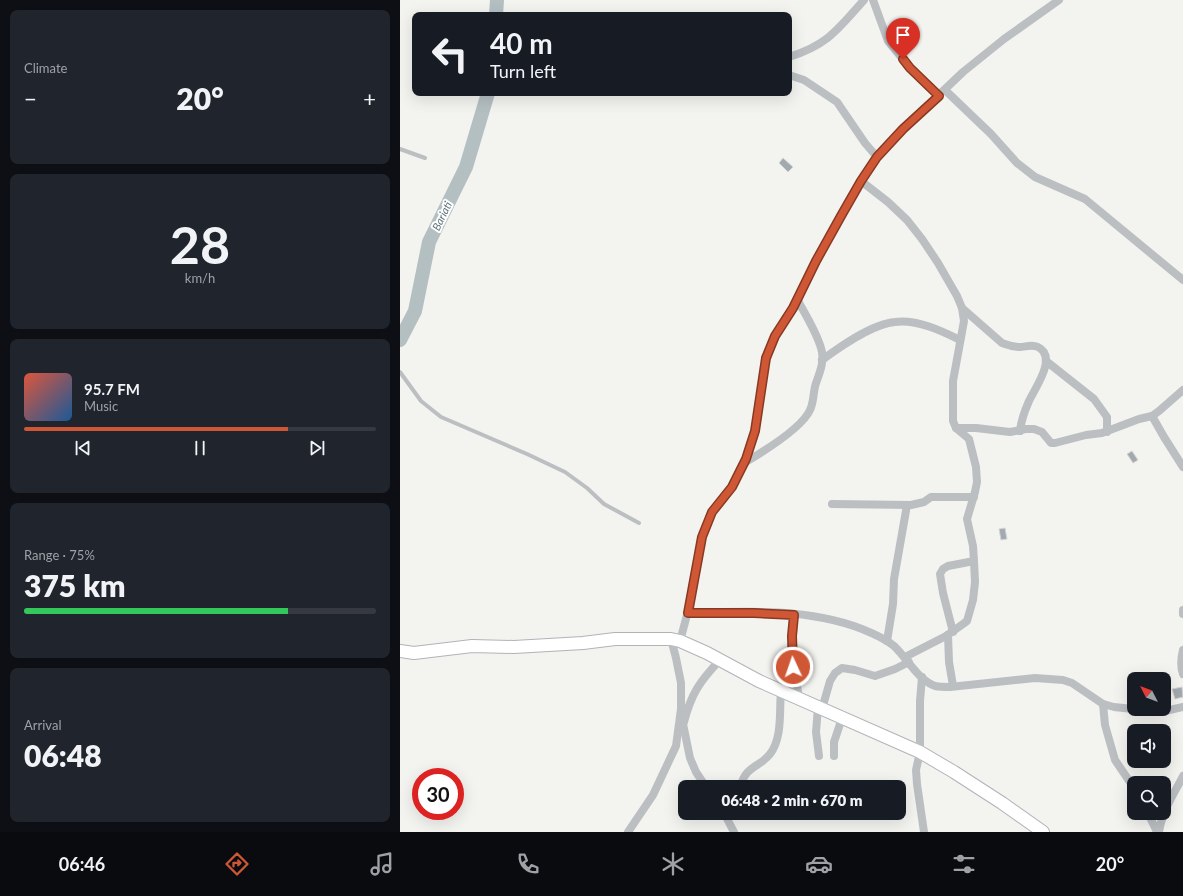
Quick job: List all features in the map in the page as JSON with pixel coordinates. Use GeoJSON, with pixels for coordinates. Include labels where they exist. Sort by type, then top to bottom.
{"type":"FeatureCollection","features":[{"type":"Feature","properties":{"kind":"street"},"geometry":{"type":"LineString","coordinates":[[792,56],[806,52],[825,41],[843,25],[864,0]]}},
{"type":"Feature","properties":{"kind":"street"},"geometry":{"type":"LineString","coordinates":[[873,0],[888,41],[910,68],[986,130],[1017,163],[1035,177],[1085,199],[1183,280]]}},
{"type":"Feature","properties":{"kind":"street"},"geometry":{"type":"LineString","coordinates":[[628,832],[652,795],[676,746],[680,714],[681,683],[676,658],[676,640],[688,613],[702,537],[712,512],[732,487],[744,463],[755,431],[766,358],[775,336],[797,299],[816,261],[861,181],[877,157],[903,129],[963,72],[1004,39],[1059,0]]}},
{"type":"Feature","properties":{"kind":"street"},"geometry":{"type":"LineString","coordinates":[[792,76],[804,80],[837,102],[865,143],[877,157]]}},
{"type":"Feature","properties":{"kind":"street"},"geometry":{"type":"LineString","coordinates":[[819,756],[816,732],[820,708],[830,681],[835,673],[842,668],[875,676],[895,669],[907,659],[967,621],[972,607],[975,582],[973,546],[967,520],[977,482],[976,467],[969,438],[956,428],[953,421],[953,381],[964,321],[962,308],[958,296],[938,263],[907,220],[888,202],[861,181]]}},
{"type":"Feature","properties":{"kind":"street"},"geometry":{"type":"LineString","coordinates":[[744,463],[770,446],[805,417],[810,410],[815,386],[822,364],[822,349],[818,338],[797,299]]}},
{"type":"Feature","properties":{"kind":"street"},"geometry":{"type":"LineString","coordinates":[[962,308],[1002,343],[1009,346],[1020,347],[1034,345],[1038,346],[1046,354],[1043,372],[1027,406],[1020,431]]}},
{"type":"Feature","properties":{"kind":"street"},"geometry":{"type":"LineString","coordinates":[[822,360],[846,342],[886,324],[896,322],[928,326],[960,340]]}},
{"type":"Feature","properties":{"kind":"street"},"geometry":{"type":"LineString","coordinates":[[1046,361],[1094,399],[1107,417],[1107,432]]}},
{"type":"Feature","properties":{"kind":"street"},"geometry":{"type":"LineString","coordinates":[[956,428],[976,428],[1010,432],[1026,429],[1038,430],[1042,432],[1051,442],[1055,443],[1107,432],[1139,419],[1152,416],[1183,390]]}},
{"type":"Feature","properties":{"kind":"street"},"geometry":{"type":"LineString","coordinates":[[1152,416],[1183,467]]}},
{"type":"Feature","properties":{"kind":"street"},"geometry":{"type":"LineString","coordinates":[[832,504],[907,505],[917,504],[931,497],[974,498]]}},
{"type":"Feature","properties":{"kind":"street"},"geometry":{"type":"LineString","coordinates":[[887,641],[893,604],[894,579],[907,505]]}},
{"type":"Feature","properties":{"kind":"street"},"geometry":{"type":"LineString","coordinates":[[953,686],[949,662],[950,633],[940,574],[943,569],[948,566],[974,561]]}},
{"type":"Feature","properties":{"kind":"street"},"geometry":{"type":"LineString","coordinates":[[688,613],[754,613],[794,615],[838,621],[887,641],[907,659],[922,677],[929,683],[937,686],[953,686],[1035,678],[1063,680],[1072,683],[1103,704],[1114,707],[1161,712],[1183,707]]}},
{"type":"Feature","properties":{"kind":"street"},"geometry":{"type":"LineString","coordinates":[[794,615],[792,636],[793,667],[799,698]]}},
{"type":"Feature","properties":{"kind":"street"},"geometry":{"type":"LineString","coordinates":[[400,651],[414,653],[472,646],[514,647],[615,640],[676,640],[720,660],[759,681],[920,752],[1002,803],[1042,832]]}},
{"type":"Feature","properties":{"kind":"street"},"geometry":{"type":"LineString","coordinates":[[1183,650],[1181,657],[1181,668],[1183,674]]}},
{"type":"Feature","properties":{"kind":"street"},"geometry":{"type":"LineString","coordinates":[[683,725],[691,699],[697,687],[720,660]]}},
{"type":"Feature","properties":{"kind":"street"},"geometry":{"type":"LineString","coordinates":[[922,677],[920,701],[920,752],[916,770],[924,832]]}},
{"type":"Feature","properties":{"kind":"street"},"geometry":{"type":"LineString","coordinates":[[743,780],[749,769],[763,760],[770,753],[777,739],[781,691]]}},
{"type":"Feature","properties":{"kind":"street"},"geometry":{"type":"LineString","coordinates":[[1103,704],[1105,725],[1115,760],[1127,778]]}},
{"type":"Feature","properties":{"kind":"street"},"geometry":{"type":"LineString","coordinates":[[680,714],[690,758],[701,780]]}},
{"type":"Feature","properties":{"kind":"street"},"geometry":{"type":"LineString","coordinates":[[834,756],[834,742],[842,718]]}},
{"type":"Feature","properties":{"kind":"street"},"geometry":{"type":"LineString","coordinates":[[1158,832],[1166,807],[1183,776]]}},
{"type":"Feature","properties":{"kind":"street"},"geometry":{"type":"LineString","coordinates":[[728,820],[734,832]]}},
{"type":"Feature","properties":{"kind":"street"},"geometry":{"type":"LineString","coordinates":[[1152,820],[1158,832]]}},
{"type":"Feature","properties":{"kind":"lane"},"geometry":{"type":"LineString","coordinates":[[400,149],[425,158]]}},
{"type":"Feature","properties":{"kind":"lane"},"geometry":{"type":"LineString","coordinates":[[400,372],[420,401],[441,417],[565,472],[604,504],[639,524]]}},
{"type":"Feature","properties":{"kind":"building"},"geometry":{"type":"Polygon","coordinates":[[[783,158],[793,167],[788,172],[779,163],[783,158]]]}},
{"type":"Feature","properties":{"kind":"building"},"geometry":{"type":"Polygon","coordinates":[[[1132,451],[1138,460],[1133,463],[1127,454],[1132,451]]]}},
{"type":"Feature","properties":{"kind":"building"},"geometry":{"type":"Polygon","coordinates":[[[1005,528],[1007,539],[1001,540],[999,529],[1005,528]]]}},
{"type":"Feature","properties":{"kind":"building"},"geometry":{"type":"Polygon","coordinates":[[[1182,687],[1183,697],[1175,699],[1172,689],[1182,687]]]}},
{"type":"Feature","properties":{"kind":"waterway","name":"Bariati"},"geometry":{"type":"LineString","coordinates":[[496,12],[497,0]]}},
{"type":"Feature","properties":{"kind":"waterway","name":"Bariati"},"geometry":{"type":"LineString","coordinates":[[400,340],[415,311],[429,242],[466,167],[487,96]]}},
{"type":"Feature","properties":{"kind":"route"},"geometry":{"type":"LineString","coordinates":[[793,667],[792,636],[794,615],[717,612],[688,613],[698,555],[702,537],[712,512],[732,487],[746,459],[755,431],[766,358],[775,336],[793,308],[816,261],[841,216],[877,157],[903,129],[939,96],[910,68],[903,59]]}}]}
